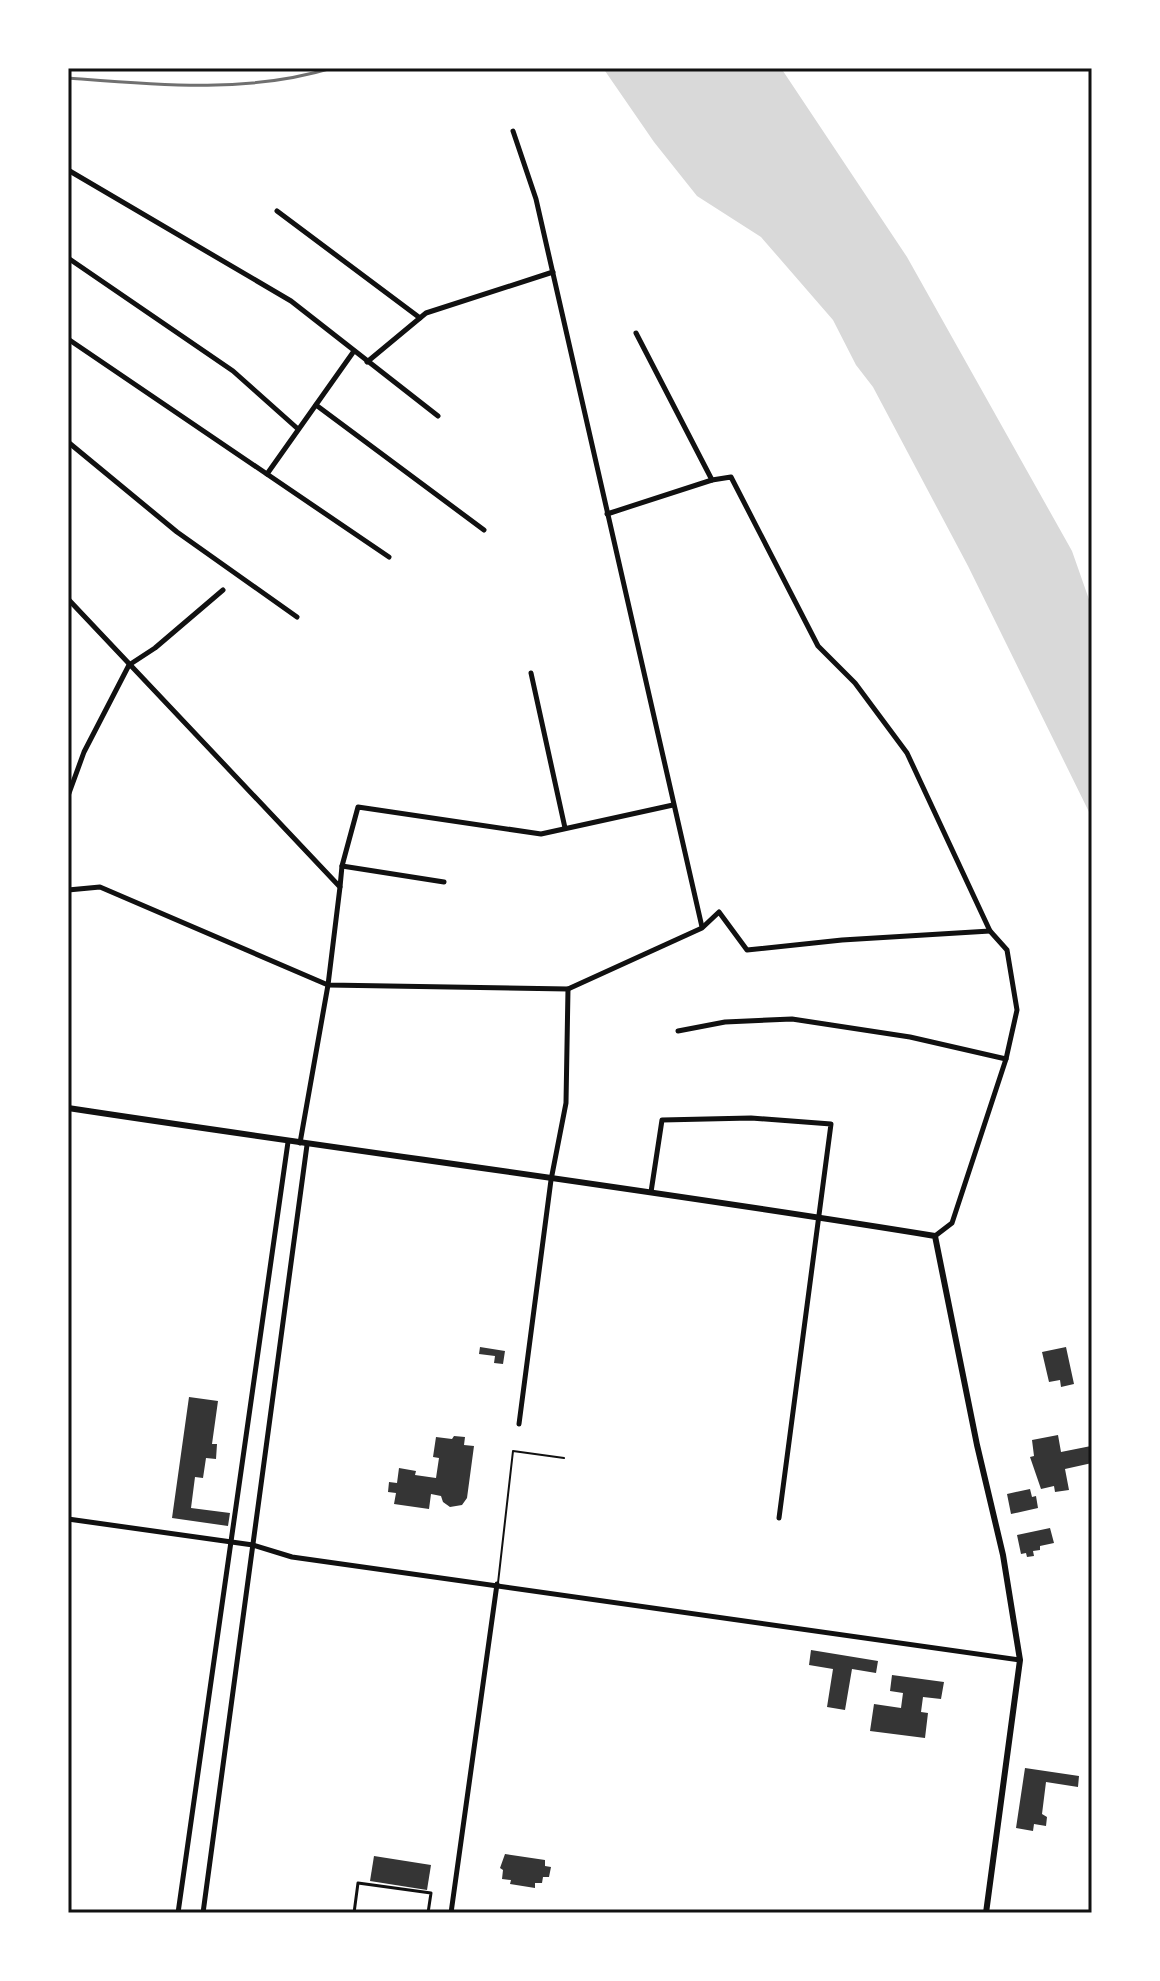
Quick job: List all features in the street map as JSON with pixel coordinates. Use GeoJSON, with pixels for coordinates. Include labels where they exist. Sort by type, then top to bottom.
{"type":"FeatureCollection","features":[{"type":"Feature","properties":{"kind":"street"},"geometry":{"type":"LineString","coordinates":[[513,131],[536,199],[702,928]]}},
{"type":"Feature","properties":{"kind":"street"},"geometry":{"type":"LineString","coordinates":[[69,173],[291,301],[438,416]]}},
{"type":"Feature","properties":{"kind":"street"},"geometry":{"type":"LineString","coordinates":[[277,211],[420,318]]}},
{"type":"Feature","properties":{"kind":"street"},"geometry":{"type":"LineString","coordinates":[[68,258],[233,371],[298,429]]}},
{"type":"Feature","properties":{"kind":"street"},"geometry":{"type":"LineString","coordinates":[[367,362],[426,313],[553,272]]}},
{"type":"Feature","properties":{"kind":"street"},"geometry":{"type":"LineString","coordinates":[[636,333],[712,480]]}},
{"type":"Feature","properties":{"kind":"street"},"geometry":{"type":"LineString","coordinates":[[68,339],[389,557]]}},
{"type":"Feature","properties":{"kind":"street"},"geometry":{"type":"LineString","coordinates":[[267,474],[354,351]]}},
{"type":"Feature","properties":{"kind":"street"},"geometry":{"type":"LineString","coordinates":[[316,405],[484,530]]}},
{"type":"Feature","properties":{"kind":"street"},"geometry":{"type":"LineString","coordinates":[[68,442],[177,532],[297,617]]}},
{"type":"Feature","properties":{"kind":"street"},"geometry":{"type":"LineString","coordinates":[[68,1108],[935,1236],[952,1223],[1006,1059],[1017,1010],[1007,950],[990,931],[907,753],[855,683],[818,646],[731,477],[712,480],[607,514]]}},
{"type":"Feature","properties":{"kind":"street"},"geometry":{"type":"LineString","coordinates":[[68,796],[84,752],[129,665],[155,648],[223,590]]}},
{"type":"Feature","properties":{"kind":"street"},"geometry":{"type":"LineString","coordinates":[[68,599],[340,887]]}},
{"type":"Feature","properties":{"kind":"street"},"geometry":{"type":"LineString","coordinates":[[531,673],[565,828]]}},
{"type":"Feature","properties":{"kind":"street"},"geometry":{"type":"LineString","coordinates":[[203,1913],[342,866],[358,807],[541,834],[673,805]]}},
{"type":"Feature","properties":{"kind":"street"},"geometry":{"type":"LineString","coordinates":[[342,866],[444,882]]}},
{"type":"Feature","properties":{"kind":"street"},"geometry":{"type":"LineString","coordinates":[[68,890],[100,887],[328,985],[568,989],[702,928],[719,912],[747,950],[842,940],[990,931]]}},
{"type":"Feature","properties":{"kind":"street"},"geometry":{"type":"LineString","coordinates":[[519,1424],[551,1180],[566,1103],[568,989]]}},
{"type":"Feature","properties":{"kind":"street"},"geometry":{"type":"LineString","coordinates":[[678,1031],[725,1022],[792,1019],[910,1037],[1006,1059]]}},
{"type":"Feature","properties":{"kind":"street"},"geometry":{"type":"LineString","coordinates":[[651,1192],[662,1120],[751,1118],[831,1124],[779,1518]]}},
{"type":"Feature","properties":{"kind":"street"},"geometry":{"type":"LineString","coordinates":[[178,1913],[288,1142]]}},
{"type":"Feature","properties":{"kind":"street"},"geometry":{"type":"LineString","coordinates":[[935,1236],[977,1445],[1003,1555],[1020,1660],[986,1913]]}},
{"type":"Feature","properties":{"kind":"street"},"geometry":{"type":"LineString","coordinates":[[68,1519],[253,1545],[292,1557],[1020,1660]]}},
{"type":"Feature","properties":{"kind":"street"},"geometry":{"type":"LineString","coordinates":[[451,1913],[497,1584]]}},
{"type":"Feature","properties":{"kind":"street"},"geometry":{"type":"LineString","coordinates":[[354,1913],[358,1883],[431,1893],[428,1913]]}},
{"type":"Feature","properties":{"kind":"lane"},"geometry":{"type":"LineString","coordinates":[[497,1584],[513,1451],[564,1458]]}},
{"type":"Feature","properties":{"kind":"shaded area"},"geometry":{"type":"Polygon","coordinates":[[[603,68],[781,68],[907,257],[1072,551],[1092,608],[1092,818],[968,566],[873,387],[856,365],[833,320],[761,237],[697,196],[654,142],[603,68]]]}},
{"type":"Feature","properties":{"kind":"building"},"geometry":{"type":"Polygon","coordinates":[[[480,1347],[505,1351],[503,1364],[494,1363],[495,1356],[479,1354],[480,1347]]]}},
{"type":"Feature","properties":{"kind":"building"},"geometry":{"type":"Polygon","coordinates":[[[1066,1347],[1074,1384],[1061,1387],[1060,1380],[1049,1382],[1042,1352],[1066,1347]]]}},
{"type":"Feature","properties":{"kind":"building"},"geometry":{"type":"Polygon","coordinates":[[[189,1397],[218,1401],[212,1444],[217,1444],[216,1459],[206,1458],[203,1478],[195,1477],[191,1508],[230,1513],[228,1526],[172,1518],[189,1397]]]}},
{"type":"Feature","properties":{"kind":"building"},"geometry":{"type":"Polygon","coordinates":[[[1058,1435],[1061,1452],[1091,1446],[1092,1463],[1065,1469],[1069,1490],[1055,1492],[1054,1486],[1041,1489],[1030,1457],[1034,1456],[1032,1440],[1058,1435]]]}},
{"type":"Feature","properties":{"kind":"building"},"geometry":{"type":"Polygon","coordinates":[[[454,1436],[465,1437],[464,1445],[474,1446],[467,1498],[462,1505],[450,1507],[441,1496],[431,1494],[429,1509],[394,1504],[396,1493],[388,1492],[389,1482],[397,1483],[399,1468],[416,1471],[415,1475],[436,1478],[439,1458],[433,1457],[436,1437],[452,1439],[454,1436]]]}},
{"type":"Feature","properties":{"kind":"building"},"geometry":{"type":"Polygon","coordinates":[[[1030,1489],[1032,1497],[1036,1496],[1038,1508],[1011,1514],[1007,1494],[1030,1489]]]}},
{"type":"Feature","properties":{"kind":"building"},"geometry":{"type":"Polygon","coordinates":[[[1050,1528],[1054,1543],[1040,1546],[1040,1550],[1033,1551],[1034,1556],[1021,1554],[1017,1535],[1050,1528]]]}},
{"type":"Feature","properties":{"kind":"building"},"geometry":{"type":"Polygon","coordinates":[[[811,1650],[878,1661],[876,1673],[852,1669],[845,1710],[827,1707],[833,1669],[809,1665],[811,1650]]]}},
{"type":"Feature","properties":{"kind":"building"},"geometry":{"type":"Polygon","coordinates":[[[892,1675],[944,1682],[941,1699],[923,1697],[921,1712],[928,1713],[925,1738],[870,1731],[874,1704],[901,1708],[903,1693],[890,1691],[892,1675]]]}},
{"type":"Feature","properties":{"kind":"building"},"geometry":{"type":"Polygon","coordinates":[[[1025,1768],[1079,1776],[1078,1787],[1046,1782],[1042,1814],[1047,1817],[1046,1826],[1034,1824],[1033,1831],[1016,1828],[1025,1768]]]}},
{"type":"Feature","properties":{"kind":"building"},"geometry":{"type":"Polygon","coordinates":[[[505,1854],[545,1860],[545,1866],[551,1867],[549,1877],[543,1877],[542,1883],[535,1883],[535,1888],[510,1884],[511,1880],[502,1879],[503,1870],[500,1868],[505,1854]]]}},
{"type":"Feature","properties":{"kind":"building"},"geometry":{"type":"Polygon","coordinates":[[[374,1856],[431,1865],[427,1890],[370,1881],[374,1856]]]}},
{"type":"Feature","properties":{"kind":"railway"},"geometry":{"type":"LineString","coordinates":[[68,78],[168,85],[234,84],[267,82],[332,68]]}}]}
